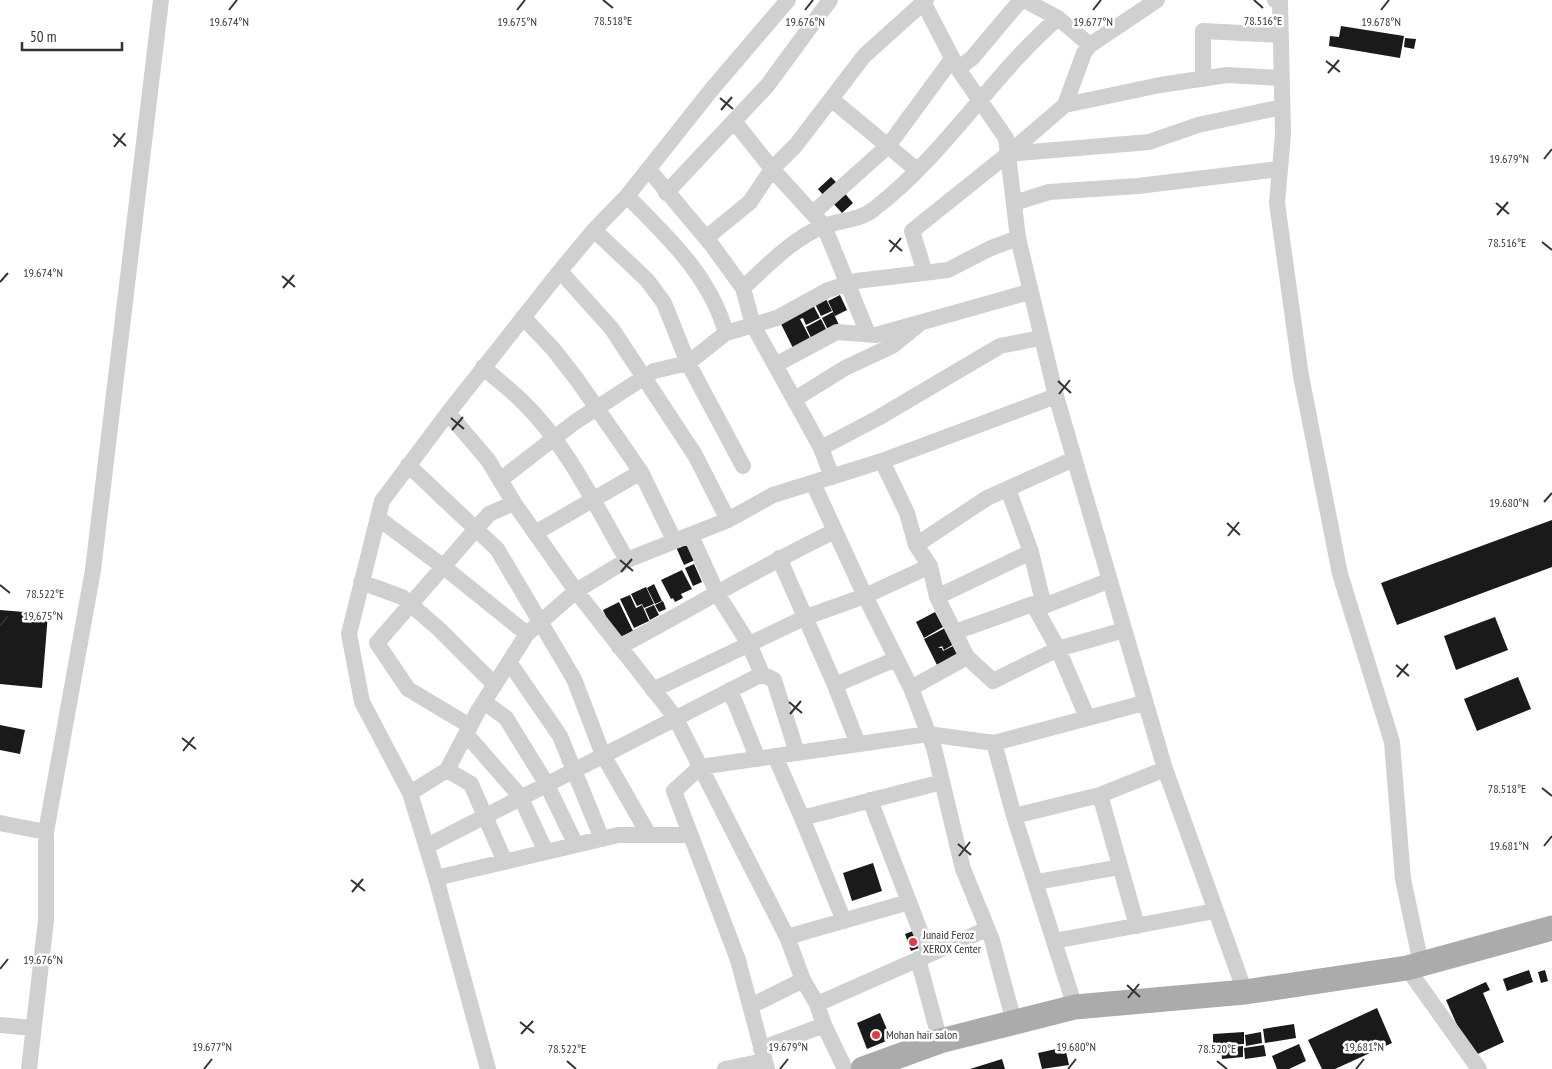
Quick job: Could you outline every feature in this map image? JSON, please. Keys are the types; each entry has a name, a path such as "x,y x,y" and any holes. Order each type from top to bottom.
{"main road":[{"path":"863,1069 940,1041 1075,1007 1245,992 1414,966 1552,928"}],"street":[{"path":"28,1069 46,920 46,832 93,570 161,0"},
{"path":"488,1069 436,878 410,793 362,702 349,634 382,501 483,367 560,271 594,230 649,170 712,89 788,0"},
{"path":"666,192 767,86 830,0"},
{"path":"813,213 888,146 955,64 972,58 1023,0 1058,18 1090,45"},
{"path":"925,273 912,231 1008,154 1064,105 1084,53 1090,45 1157,0"},
{"path":"1275,0 1280,2 1283,134 1277,203 1301,376 1340,574 1392,742 1403,879 1414,966 1479,1069"},
{"path":"706,238 750,202 772,169 796,146 864,56 924,1 955,64 1006,138 1018,238 1040,338 1056,396 1144,703 1165,768 1245,992"},
{"path":"743,288 782,251 824,226 846,222 873,210 917,170 1028,44 1058,18"},
{"path":"1203,79 1203,31 1280,35"},
{"path":"1064,105 1227,75 1281,78"},
{"path":"831,99 917,170"},
{"path":"1008,154 1111,147 1149,142 1198,125 1282,107"},
{"path":"734,121 772,169 824,226 849,283 868,334"},
{"path":"1014,203 1049,192 1138,186 1279,169"},
{"path":"649,170 706,238 743,288 753,325 822,448 832,477"},
{"path":"627,196 675,244 700,275 722,318 726,333"},
{"path":"594,230 647,280 664,303 688,363 742,466"},
{"path":"500,480 553,438 643,378 654,372 688,363 726,333 777,318 828,290 849,283 948,270 991,248 1018,238"},
{"path":"560,271 612,328 695,455 728,520"},
{"path":"776,364 837,332 876,335 1029,292"},
{"path":"523,317 554,350 578,381 595,410 641,472 674,540"},
{"path":"795,399 845,368 892,346 923,321"},
{"path":"822,448 878,418 1000,346 1040,338"},
{"path":"483,367 524,403 553,438 592,499 627,560"},
{"path":"410,793 447,770 484,702 509,662 533,629 576,591 627,560 728,520 773,495 882,461 1056,396"},
{"path":"448,413 488,460 514,503 576,591 675,717 787,937 803,980 817,1004 824,1025 845,1069"},
{"path":"916,544 987,498 1074,458"},
{"path":"882,461 907,513 916,544 930,566 937,597 967,657 993,681 1058,649 1124,630"},
{"path":"408,465 497,549 533,629 574,679 603,755 649,835"},
{"path":"535,533 641,472"},
{"path":"813,483 865,596 911,688 928,734 942,782 963,869 987,929 1014,1022"},
{"path":"1008,489 1031,552 1039,605 1087,717"},
{"path":"514,503 490,514 445,568 377,643 408,689 468,730 520,796 546,852"},
{"path":"378,518 445,568 533,629"},
{"path":"619,647 718,595 779,558 835,532"},
{"path":"691,536 718,595 749,644 762,674 774,680 797,753"},
{"path":"937,597 1031,552"},
{"path":"779,558 835,685 858,744"},
{"path":"653,690 806,617 865,596 930,566"},
{"path":"955,632 1108,581"},
{"path":"361,582 402,597 440,630 495,684"},
{"path":"911,688 967,657"},
{"path":"835,685 896,659"},
{"path":"509,662 560,736 602,839"},
{"path":"426,846 520,796 762,674"},
{"path":"730,690 758,759"},
{"path":"484,702 506,718 546,783 576,845"},
{"path":"764,1060 738,960 689,835 674,791 700,767 928,734 994,743 1144,703"},
{"path":"994,743 1014,816 1037,882 1075,1007"},
{"path":"775,756 844,921"},
{"path":"1014,816 1100,795 1165,768"},
{"path":"447,770 470,784 505,862"},
{"path":"802,818 942,782"},
{"path":"1100,795 1137,926"},
{"path":"870,800 909,902 924,957 940,1041"},
{"path":"0,823 46,832"},
{"path":"436,878 618,835 689,835"},
{"path":"1037,882 1120,867"},
{"path":"787,937 909,902"},
{"path":"1054,941 1215,911"},
{"path":"817,1004 987,929"},
{"path":"751,1006 803,980"},
{"path":"0,1025 33,1028"},
{"path":"725,1069 764,1060 824,1025"}],"building":[{"path":"1341,26 1404,36 1400,58 1329,46 1330,36 1339,37"},
{"path":"1405,38 1416,39 1414,49 1404,47"},
{"path":"831,177 838,184 825,197 818,189"},
{"path":"842,190 853,203 842,213 830,200"},
{"path":"840,295 847,310 835,316 828,301"},
{"path":"825,297 832,311 821,316 814,302"},
{"path":"813,305 820,318 806,325 803,318 800,319 811,340 793,348 781,324"},
{"path":"833,312 839,325 828,330 822,318"},
{"path":"821,319 828,333 812,340 806,327"},
{"path":"1552,520 1552,567 1397,625 1381,583"},
{"path":"688,541 697,559 684,565 676,547"},
{"path":"694,564 702,582 693,586 685,568"},
{"path":"682,570 692,589 681,594 683,598 675,602 673,598 671,599 661,580"},
{"path":"654,584 662,601 655,604 647,588"},
{"path":"646,587 654,604 644,608 642,604 637,606 631,594"},
{"path":"630,595 636,608 642,605 649,621 634,628 620,599"},
{"path":"663,601 666,609 659,612 655,605"},
{"path":"619,602 633,631 616,639 603,610"},
{"path":"654,605 659,615 650,620 645,609"},
{"path":"0,610 48,614 42,688 0,684"},
{"path":"935,612 943,627 924,638 916,622"},
{"path":"1495,617 1508,650 1456,670 1444,636"},
{"path":"945,628 954,644 944,650 942,646 938,648 942,648 943,651 953,646 960,658 939,669 924,639"},
{"path":"1518,677 1531,709 1477,731 1464,699"},
{"path":"0,725 25,730 20,754 0,750"},
{"path":"873,863 882,891 852,901 843,873"},
{"path":"913,931 919,948 911,951 905,934"},
{"path":"1529,970 1533,982 1507,991 1503,979"},
{"path":"1545,970 1548,981 1541,983 1538,972"},
{"path":"1486,982 1490,990 1483,993 1504,1042 1471,1057 1446,1000"},
{"path":"1377,1008 1392,1043 1335,1069 1322,1069 1308,1040"},
{"path":"880,1013 891,1039 867,1049 857,1023"},
{"path":"1294,1024 1296,1038 1265,1043 1263,1029"},
{"path":"1244,1032 1244,1044 1213,1046 1213,1034"},
{"path":"1261,1032 1262,1043 1246,1046 1245,1035"},
{"path":"1299,1044 1306,1061 1289,1069 1277,1069 1272,1056"},
{"path":"1264,1045 1266,1056 1245,1059 1244,1048"},
{"path":"1243,1046 1243,1057 1222,1059 1221,1048"},
{"path":"1065,1047 1069,1065 1042,1069 1038,1053"},
{"path":"1002,1059 1005,1069 970,1069"}],"place":[{"name":"Junaid Feroz XEROX Center","path":"913,942"},
{"name":"Mohan hair salon","path":"876,1035"}]}
